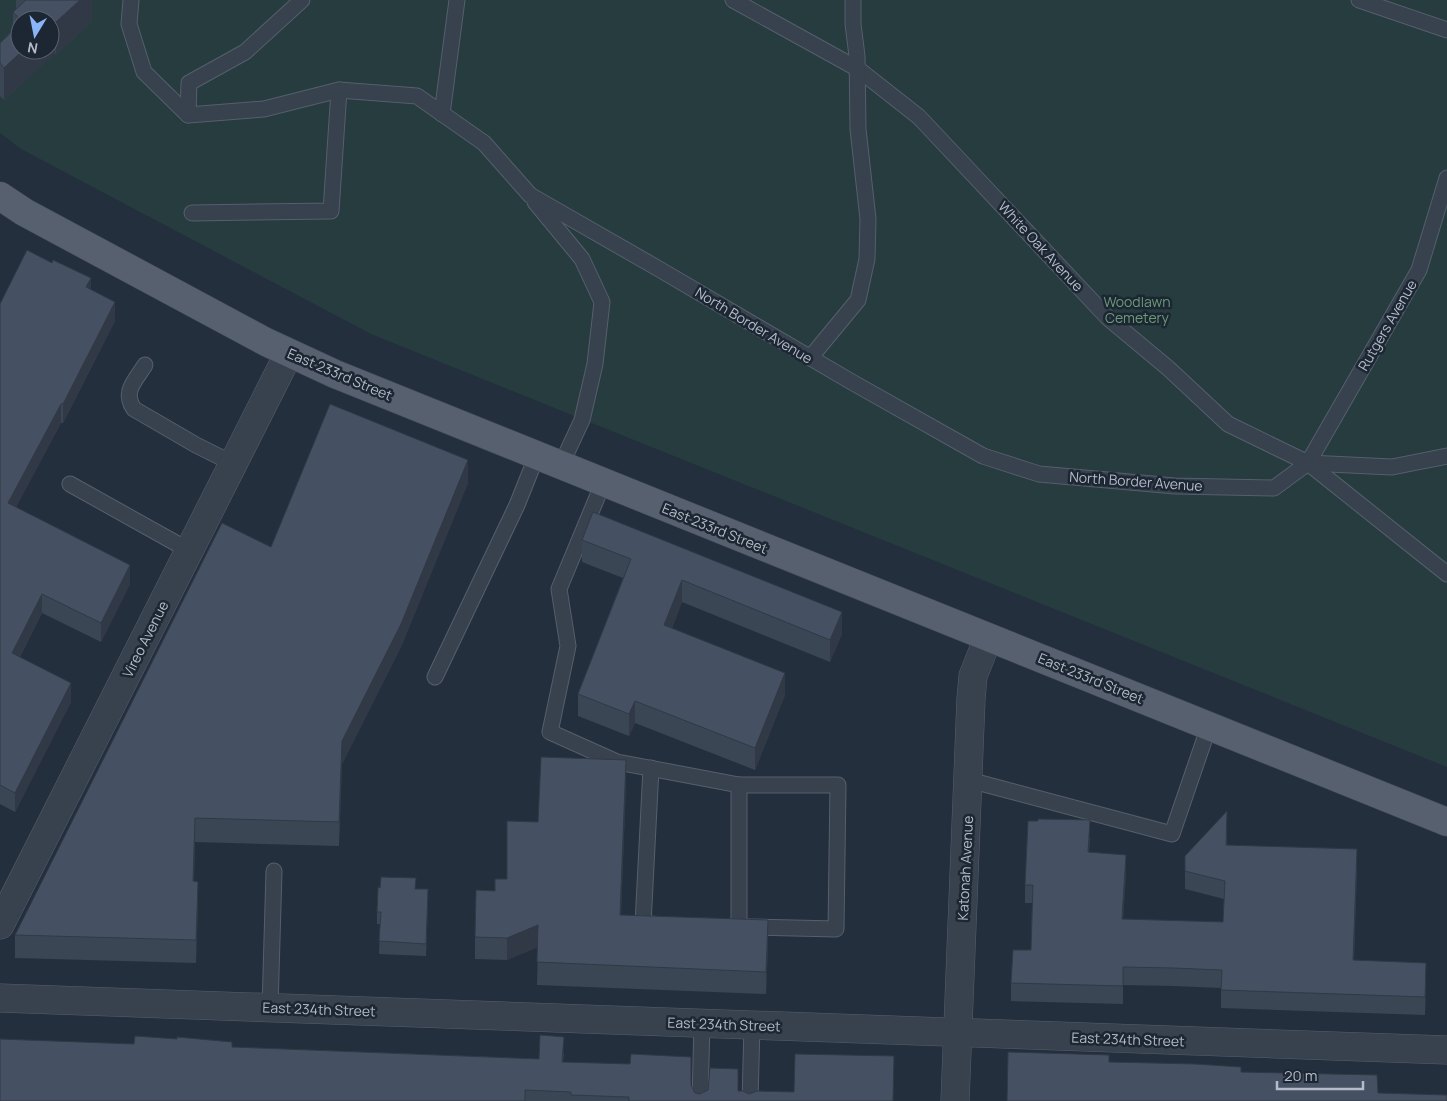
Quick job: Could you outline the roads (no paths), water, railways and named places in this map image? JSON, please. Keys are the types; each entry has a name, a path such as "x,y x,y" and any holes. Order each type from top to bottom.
{"main road":[{"name":"East 233rd Street","path":"0,196 24,212 289,353 335,374 1447,822"}],"street":[{"name":"Vireo Avenue","path":"0,925 289,353"},
{"name":"Katonah Avenue","path":"955,1101 972,687 973,676 988,638"},
{"name":"East 234th Street","path":"0,998 1447,1050"}],"lane":[{"path":"131,0 129,24 144,72 188,115"},
{"path":"188,115 189,83 245,52 302,0"},
{"path":"442,114 457,0"},
{"name":"White Oak Avenue","path":"733,0 858,69 919,117 1108,318 1168,368 1228,424 1308,463 1392,467 1447,456"},
{"path":"810,358 858,300 867,259 868,219 858,129 858,69 853,24 853,0"},
{"path":"1359,0 1447,30"},
{"path":"192,213 331,211 339,90"},
{"name":"North Border Avenue","path":"188,115 264,109 339,90 417,96 484,144 530,195 983,456 1039,474 1175,486 1274,488 1308,463"},
{"name":"Rutgers Avenue","path":"1308,463 1419,270 1447,178"},
{"path":"435,677 517,506 549,460 582,420 595,364 602,302 582,259 530,195"},
{"path":"145,365 130,388 128,395 134,409 196,445 234,464"},
{"path":"1308,463 1447,574"},
{"path":"603,483 559,589 568,646 550,732 617,762 739,785 838,785 836,929 734,926 739,785"},
{"path":"70,484 190,551"},
{"path":"969,780 1172,834 1209,726"},
{"path":"651,768 643,924 672,925"},
{"path":"270,1008 274,871"},
{"path":"700,1101 702,1023"},
{"path":"750,1101 752,1025"}],"park label":[{"name":"Woodlawn Cemetery","path":"1137,310"}]}
